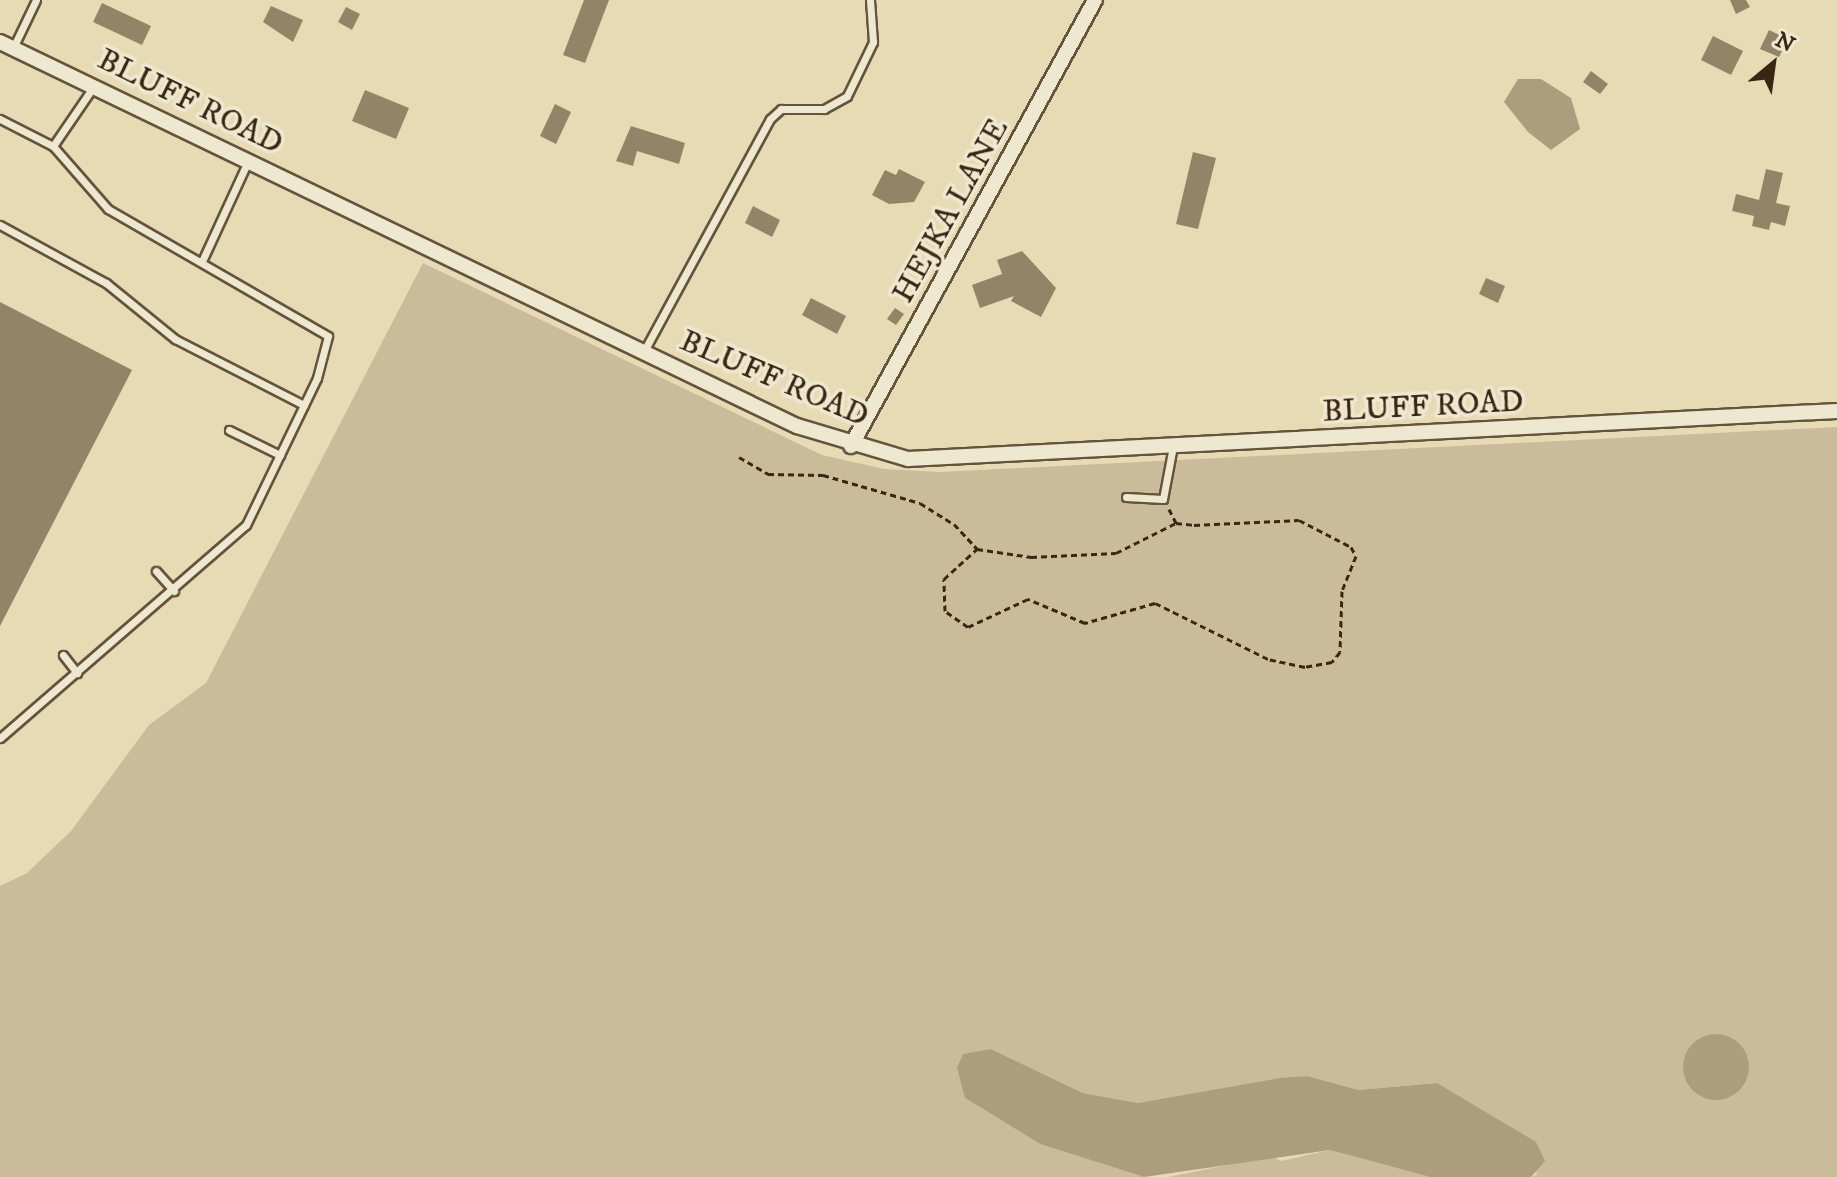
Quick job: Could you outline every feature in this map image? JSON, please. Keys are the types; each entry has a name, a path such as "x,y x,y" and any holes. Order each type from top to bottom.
{"street":[{"name":"HEJKA LANE","path":"851,446 1095,0"},
{"name":"BLUFF ROAD","path":"7,45 643,353 851,446 908,459 1837,411"}],"lane":[{"path":"7,45 36,0"},
{"path":"643,353 770,119 781,109 824,109 847,96 873,42 870,0"},
{"path":"53,146 94,86"},
{"path":"0,119 53,146 108,209 203,259 328,336 304,405 246,525 174,591 0,738"},
{"path":"203,259 248,161"},
{"path":"0,225 106,283 175,339 304,405"},
{"path":"229,430 280,455"},
{"path":"1126,497 1163,499 1173,446"},
{"path":"156,571 174,591"},
{"path":"63,655 77,673"}],"path":[{"path":"739,457 768,474 823,475 920,503 954,524 977,549 1031,557 1116,553 1176,523 1299,520 1351,547 1356,556 1342,591 1340,652 1332,662 1305,667 1268,659 1155,603 1085,623 1028,599 976,626 960,625 945,611 941,591 951,569 977,549"},
{"path":"1163,499 1176,523"}],"shaded area":[{"path":"1518,79 1541,79 1571,98 1580,129 1551,150 1528,132 1504,102"},
{"path":"423,263 822,455 884,469 940,472 1837,427 1837,1177 1531,1177 1538,1174 1437,1083 1358,1090 1308,1076 1138,1103 1083,1093 991,1049 965,1098 1040,1144 1144,1177 0,1177 0,886 27,873 71,831 149,725 206,683"},
{"path":"1716,1034 1739,1044 1749,1067 1739,1090 1716,1100 1693,1090 1683,1067 1693,1044"},
{"path":"991,1049 1083,1093 1138,1103 1280,1078 1308,1076 1358,1090 1437,1083 1536,1142 1545,1161 1531,1177 1430,1177 1330,1150 1144,1177 1040,1144 965,1098 957,1068 963,1054"},
{"path":"1330,1150 1430,1177 1168,1177 1272,1156 1281,1161"}],"building":[{"path":"584,0 609,0 585,63 563,55"},
{"path":"1730,0 1746,0 1750,7 1736,14"},
{"path":"102,3 151,26 142,45 93,22"},
{"path":"271,6 303,20 293,42 263,22"},
{"path":"346,7 360,14 352,30 338,22"},
{"path":"1769,30 1788,39 1779,57 1760,49"},
{"path":"1713,36 1743,51 1731,75 1701,60"},
{"path":"1591,71 1608,84 1600,94 1583,82"},
{"path":"365,90 409,108 396,139 352,121"},
{"path":"555,104 571,112 556,144 540,136"},
{"path":"631,126 685,143 679,164 637,151 633,166 616,161"},
{"path":"1193,152 1216,158 1198,229 1176,224"},
{"path":"899,169 925,182 914,202 889,204 872,195 885,170 896,175"},
{"path":"1766,169 1783,173 1776,203 1790,206 1785,226 1771,222 1769,230 1752,226 1754,216 1732,211 1736,194 1759,200"},
{"path":"753,206 780,220 772,237 745,223"},
{"path":"1022,251 1056,288 1041,317 1011,301 1014,296 980,308 972,285 1002,274 997,260"},
{"path":"1486,278 1505,286 1498,303 1479,294"},
{"path":"811,298 846,316 837,334 802,315"},
{"path":"0,302 132,370 0,626"},
{"path":"895,308 904,314 896,325 887,319"}]}
